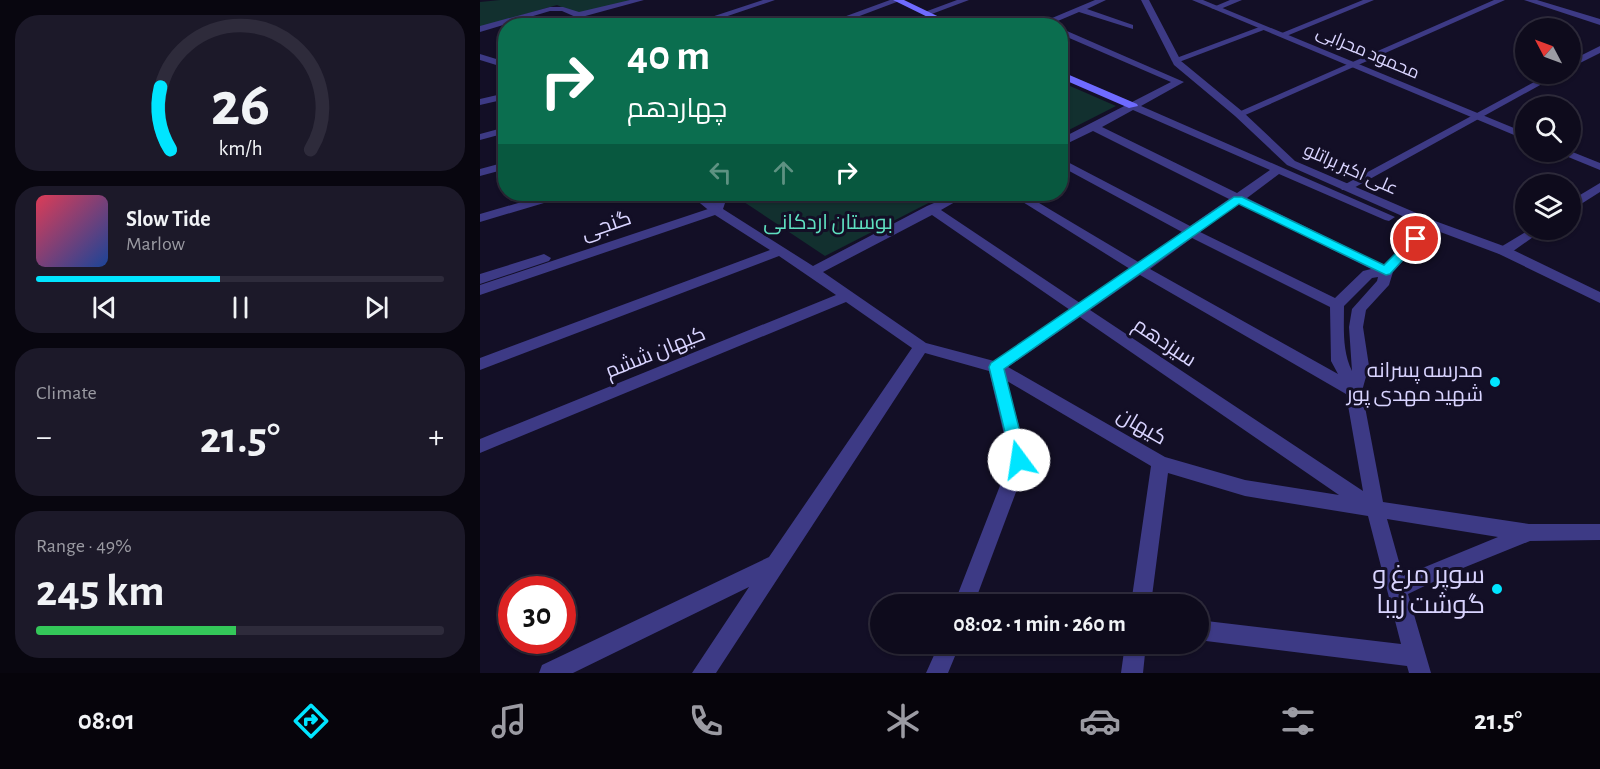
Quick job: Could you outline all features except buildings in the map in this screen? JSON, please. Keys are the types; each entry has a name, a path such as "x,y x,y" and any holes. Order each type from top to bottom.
{"main road":[{"path":"898,0 937,18"},
{"path":"1068,78 1133,106"}],"street":[{"path":"517,18 550,9 562,9 578,15 640,0"},
{"path":"714,18 771,0"},
{"path":"846,18 898,0"},
{"path":"926,13 965,0"},
{"path":"1058,18 1102,0"},
{"name":"علی اکبر براتلو","path":"1145,0 1176,60 1239,114 1291,163 1566,279 1600,298"},
{"name":"محمود محرابی","path":"1196,0 1515,132"},
{"path":"1215,8 1238,0"},
{"path":"1281,35 1370,0"},
{"path":"1239,114 1501,0"},
{"path":"1528,0 1600,22"},
{"path":"1079,9 1131,27"},
{"path":"480,28 498,23"},
{"path":"1176,60 1265,28"},
{"path":"1068,34 1179,82 1068,140"},
{"path":"1581,59 1600,49"},
{"path":"480,57 498,63"},
{"path":"1346,187 1536,84"},
{"path":"480,102 498,98"},
{"path":"1133,106 1389,217"},
{"path":"1094,127 1386,271"},
{"path":"480,137 498,132"},
{"path":"1581,160 1600,167"},
{"path":"1068,165 1191,232 1338,305"},
{"path":"480,172 498,167"},
{"path":"968,594 1019,460 996,367 1140,270 1277,170"},
{"path":"1581,200 1600,187"},
{"path":"480,218 537,201"},
{"name":"کیهان","path":"704,201 813,272 921,347 996,367 1160,463 1245,488 1375,509 1529,533 1600,532"},
{"path":"716,210 719,201"},
{"path":"813,272 949,201"},
{"path":"1027,201 1140,270 1354,391"},
{"name":"سیزدهم","path":"932,209 1375,509"},
{"name":"گنجی","path":"480,279 680,212 716,210"},
{"name":"گنجی","path":"480,290 716,210"},
{"path":"1354,391 1361,366 1356,327 1359,309 1384,282 1386,271 1431,224"},
{"path":"1504,252 1522,240"},
{"path":"480,364 781,251"},
{"path":"1209,632 1418,664 1375,509 1354,391 1339,361 1336,332 1338,305 1368,274 1386,271"},
{"name":"کیهان ششم","path":"480,446 847,296"},
{"path":"703,673 921,347"},
{"path":"1142,594 1160,463"},
{"path":"1398,589 1451,564 1529,533"},
{"path":"550,673 780,561"},
{"path":"938,673 945,654"},
{"path":"1132,673 1135,654"}],"green space":[{"path":"632,0 577,14 557,5 512,18 498,18 498,22 480,27 480,2"},
{"path":"1068,85 1116,106 1068,130"},
{"name":"بوستان اردکانی","path":"742,201 932,201 825,256"}],"place":[{"name":"مدرسه پسرانه شهید مهدی پور","path":"1495,382"},
{"name":"سوپر مرغ و گوشت زیبا","path":"1497,589"}],"route":[{"path":"1019,460 996,367 1140,270 1238,199 1386,271 1416,239"}]}
